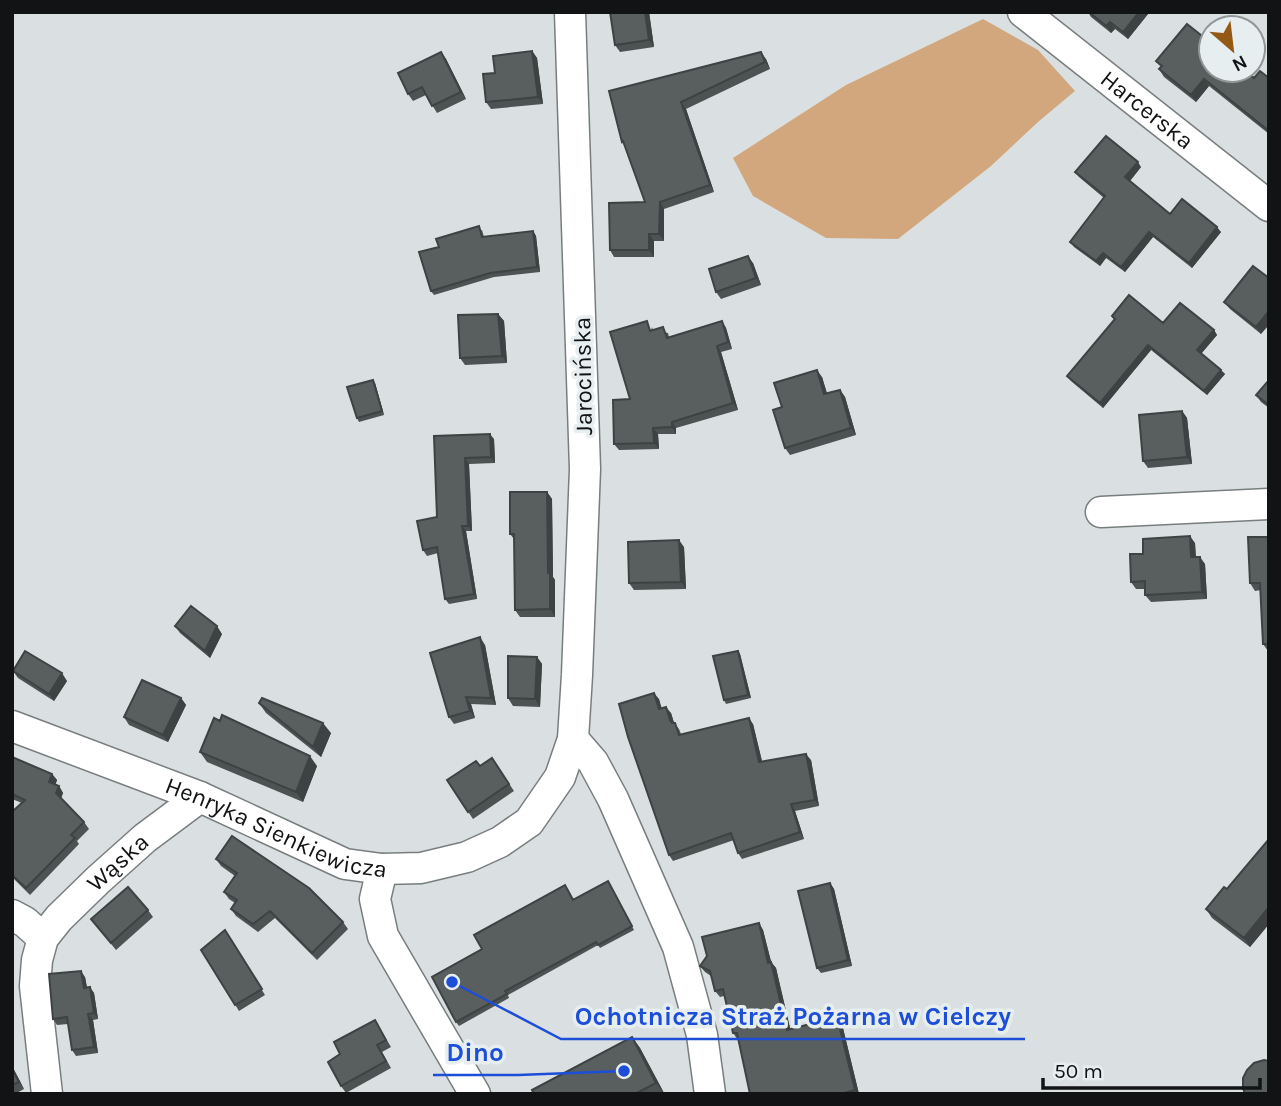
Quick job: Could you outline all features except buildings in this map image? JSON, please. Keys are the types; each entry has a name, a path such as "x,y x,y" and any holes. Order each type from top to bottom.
{"street":[{"name":"Jarocińska","path":"382,869 421,869 467,857 500,842 529,822 560,777 573,739 585,469 570,12"},
{"name":"Harcerska","path":"1023,12 1269,206"},
{"path":"1101,512 1269,504"},
{"name":"Henryka Sienkiewicza","path":"12,726 200,797 345,864 382,869 375,899 383,936 475,1094"},
{"path":"573,739 593,762 613,799 678,947 702,1035 710,1094"},
{"name":"Wąska","path":"47,1094 35,986 37,960 43,938 59,918 98,880 145,838 200,797"},
{"path":"12,915 25,922 43,938"}],"shaded area":[{"path":"983,19 1038,50 1075,91 991,166 898,239 826,238 753,196 733,158 846,85"}],"place":[{"name":"Ochotnicza Straż Pożarna w Cielczy","path":"452,982"},
{"name":"Dino","path":"624,1071"}]}
